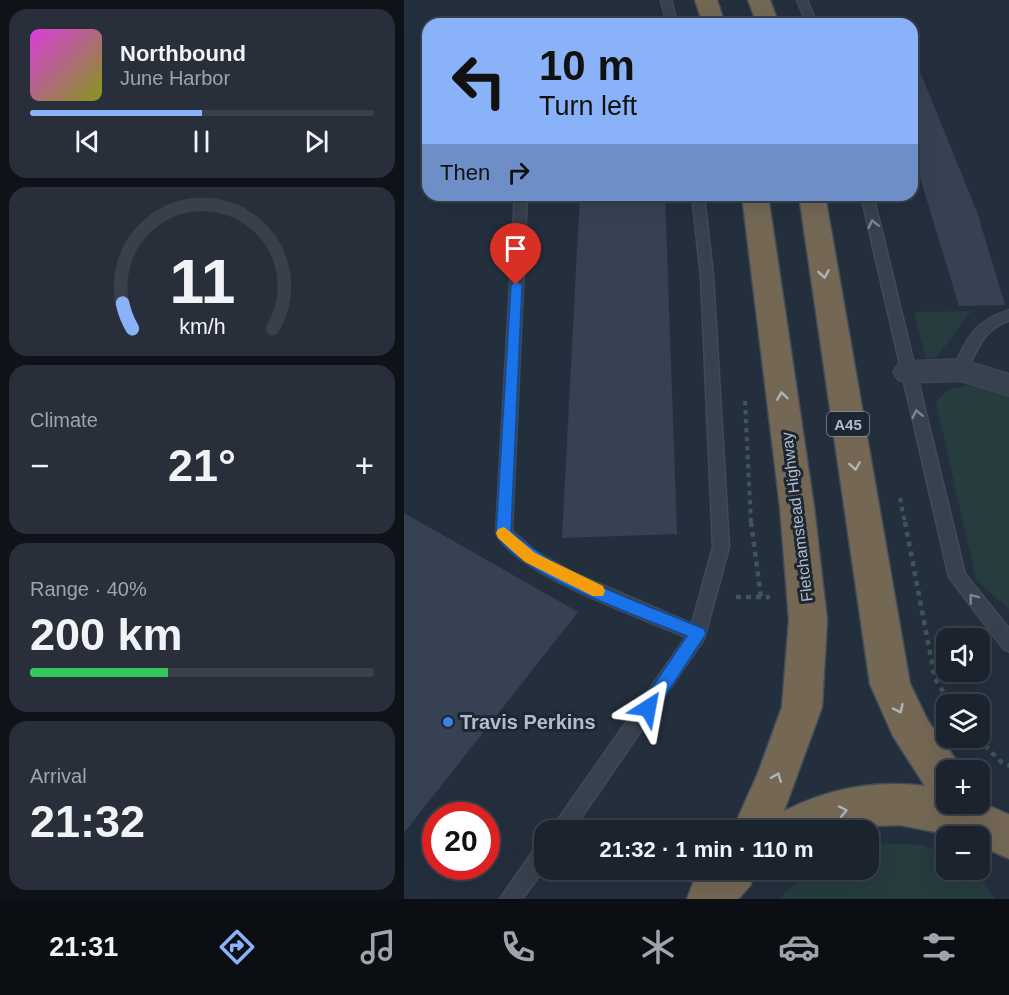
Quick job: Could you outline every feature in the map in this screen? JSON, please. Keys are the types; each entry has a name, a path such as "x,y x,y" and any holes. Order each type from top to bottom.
{"highway":[{"path":"706,0 712,18"},
{"path":"760,0 766,18"},
{"name":"Fletchamstead Highway","path":"756,201 797,507 808,620 802,707 776,780 758,820"},
{"name":"A45","path":"813,201 890,684 898,710 936,768"},
{"path":"813,820 826,814 894,802 940,808 989,823"},
{"path":"709,899 725,880"}],"street":[{"path":"908,372 960,370 1010,385"}],"lane":[{"path":"665,0 670,18"},
{"path":"802,0 810,18"},
{"path":"521,201 504,534 530,557 568,578 698,634"},
{"path":"568,820 698,634 721,547 707,276 699,201"},
{"path":"868,201 957,577 1010,644"},
{"path":"960,370 975,337 984,326 994,319 1010,315"},
{"path":"510,899 534,866"}],"path":[{"path":"914,568 935,679 945,694"},
{"path":"987,748 1000,762 1010,765"}],"green space":[{"path":"971,311 937,357 926,359 914,312"},
{"path":"969,385 1009,393 1009,609 976,580 936,401 950,389"},
{"path":"879,843 920,845 936,850 936,880 981,880 995,899 779,899 797,880 879,880"}],"building":[{"path":"918,67 977,212 1005,305 959,306 918,171"},
{"path":"580,201 665,201 677,534 562,538"},
{"name":"Travis Perkins","path":"404,513 578,612 428,802 422,802 422,810 404,833"}],"slow traffic":[{"path":"504,533 530,557 598,591"}],"place":[{"name":"Travis Perkins","path":"448,722"}],"route":[{"path":"516,285 504,534 530,557 568,578 698,634 648,708"}]}
